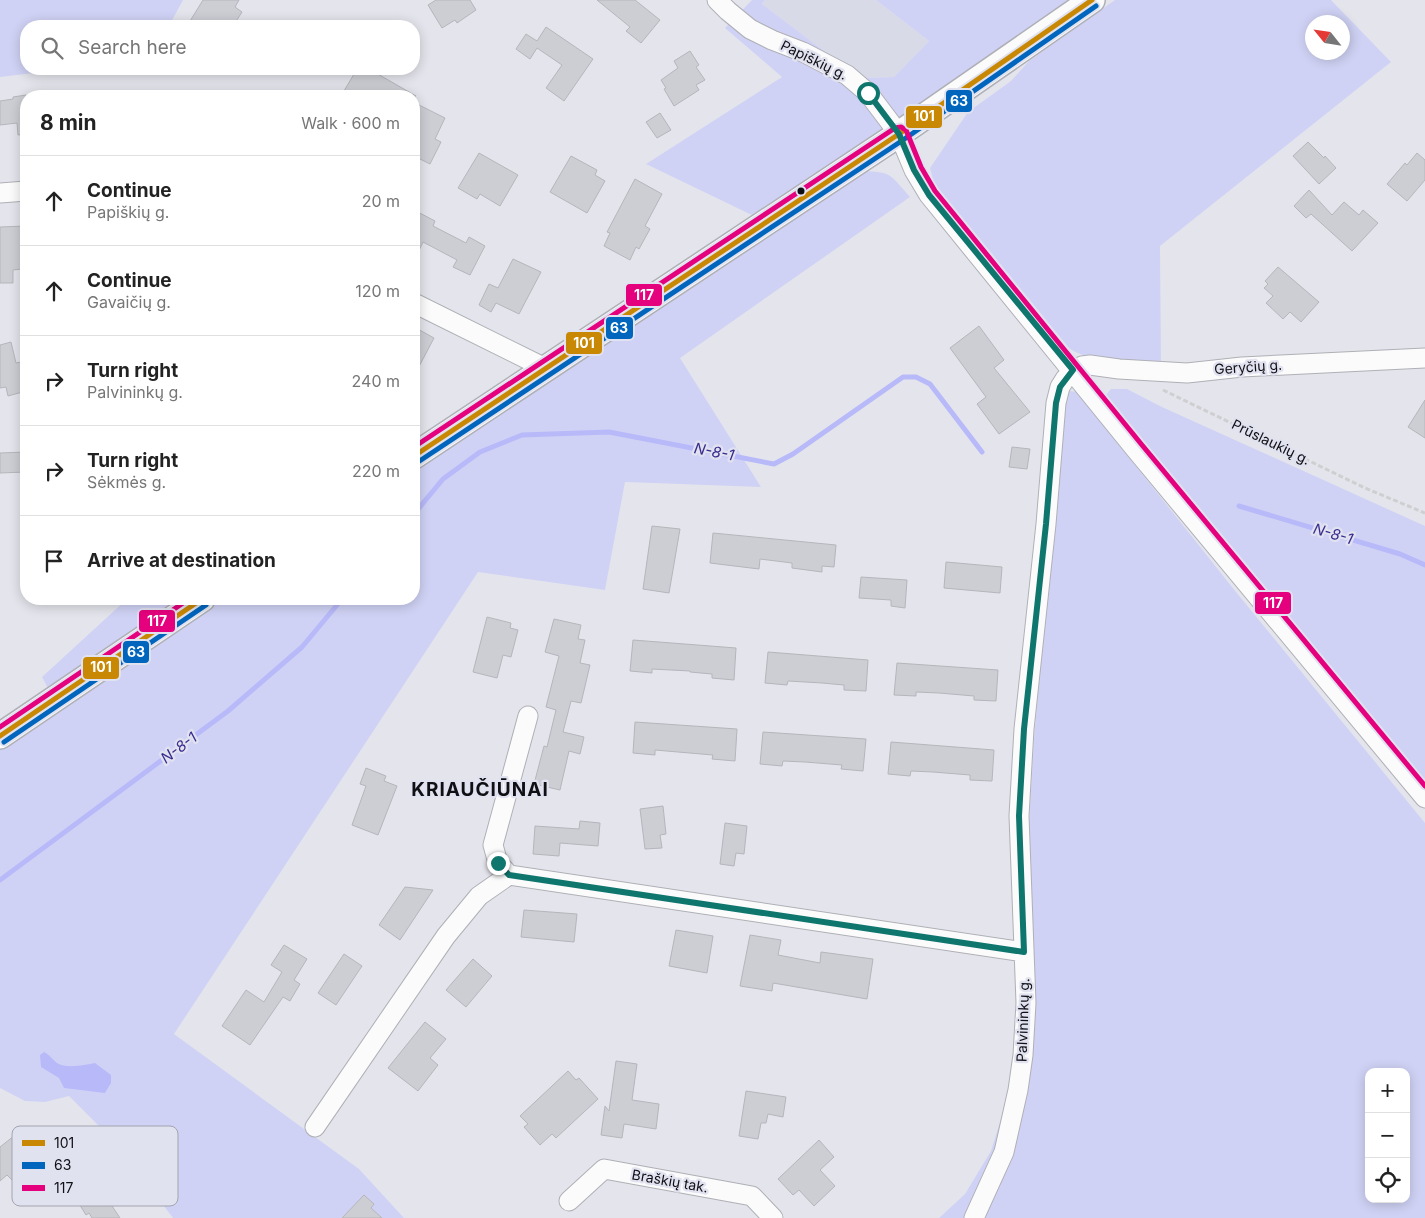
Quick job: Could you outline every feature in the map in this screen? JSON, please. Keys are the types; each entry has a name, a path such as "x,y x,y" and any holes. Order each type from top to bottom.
{"main road":[{"path":"420,452 899,134 1092,0"},
{"path":"0,736 193,605"}],"street":[{"name":"Papiškių g.","path":"717,0 750,29 803,52 847,75 868,93 899,134 914,170 929,195 1142,457 1425,798"},
{"path":"0,193 20,191"},
{"path":"420,306 545,368"},
{"name":"Geryčių g.","path":"1073,370 1090,365 1119,369 1187,373 1242,367 1425,358"},
{"name":"Palvininkų g.","path":"973,1218 1004,1152 1018,1090 1023,1055 1026,1004 1019,816 1024,729 1046,524 1056,403 1060,387 1073,370"},
{"path":"528,716 493,845 498,863 509,875 1024,952"},
{"path":"315,1127 446,936 478,896 509,875"},
{"name":"Braškių tak.","path":"569,1201 604,1169 752,1196 773,1218"},
{"path":"959,1218 973,1218"}],"path":[{"name":"Prūslaukių g.","path":"1154,386 1365,488 1425,513"}],"shaded area":[{"path":"0,0 183,0 172,20 20,20 20,75 0,77"},
{"path":"752,0 765,0 762,4 860,78 894,77 929,41 876,0 1069,0 756,217 646,164 782,77 725,28"},
{"path":"765,0 876,0 929,41 894,77 860,78 762,4"},
{"path":"1115,0 1331,0 1346,15 1305,15 1305,60 1350,60 1350,20 1391,62 1160,246 1161,364 1088,357 1069,348 934,183 930,168 968,112 1011,81 1029,61"},
{"path":"862,171 879,172 890,176 910,197 680,358 761,487 625,482 605,590 478,572 174,1034 359,1169 404,1218 173,1218 164,1206 178,1206 178,1126 99,1126 69,1096 45,1102 25,1101 0,1088 0,748 207,605 420,605 420,461"},
{"path":"1111,389 1127,389 1162,407 1425,526 1425,781 1104,397"},
{"path":"1070,391 1077,392 1232,587 1425,823 1425,1218 939,1218 965,1194 991,1151 1014,1077 1034,739 1064,399"},
{"path":"120,605 173,605 49,690 42,677"}],"water":[{"path":"44,1052 57,1063 65,1066 95,1063 111,1075 111,1083 105,1093 64,1088 59,1078 41,1067 40,1055"}],"building":[{"path":"203,0 239,0 235,7 242,12 237,20 191,20"},
{"path":"436,0 470,0 476,10 457,23 455,20 442,28 428,5"},
{"path":"597,0 635,0 660,20 641,43 626,31 630,27"},
{"path":"546,27 593,59 564,101 546,88 562,65 537,48 530,59 516,49 526,34 537,41"},
{"path":"690,51 699,65 696,67 705,80 696,85 699,90 674,106 661,80 678,68 674,61"},
{"path":"353,75 379,75 406,90 345,90"},
{"path":"20,96 20,135 18,135 17,123 0,125 0,101 13,99 13,97"},
{"path":"420,106 445,118 435,139 441,142 430,164 420,159"},
{"path":"660,113 671,130 657,138 646,122"},
{"path":"1308,142 1336,168 1319,184 1293,156"},
{"path":"479,153 518,175 500,206 480,194 477,199 458,188"},
{"path":"1417,153 1425,160 1425,180 1407,201 1387,184 1405,163 1407,165"},
{"path":"571,156 597,170 595,175 605,181 587,213 550,192"},
{"path":"635,179 662,194 645,226 650,229 639,249 636,247 630,260 604,246 610,233 607,232"},
{"path":"1309,190 1332,215 1344,202 1359,215 1363,210 1378,223 1352,251 1311,214 1306,218 1294,206"},
{"path":"420,213 435,221 433,226 466,243 469,237 485,246 470,275 453,267 457,260 423,242 420,248"},
{"path":"20,226 20,269 13,270 13,283 0,283 0,227"},
{"path":"513,259 541,272 519,314 496,303 491,312 479,305 489,284 498,288"},
{"path":"1278,267 1319,302 1301,322 1290,312 1283,319 1266,303 1273,296 1264,288 1268,284 1265,281"},
{"path":"979,326 1004,360 994,368 1030,412 999,434 977,404 986,397 950,348"},
{"path":"420,330 434,338 420,365"},
{"path":"11,342 16,363 20,362 20,393 8,396 6,387 0,388 0,345"},
{"path":"1425,400 1425,438 1408,427"},
{"path":"1012,447 1030,449 1027,469 1009,467"},
{"path":"20,452 20,472 0,473 0,453"},
{"path":"652,526 680,529 669,593 643,589"},
{"path":"713,533 836,545 834,567 822,566 822,572 792,568 792,563 760,559 759,569 710,563"},
{"path":"946,562 1002,567 1000,593 944,588"},
{"path":"861,577 907,580 905,608 891,606 891,600 859,598"},
{"path":"487,617 511,623 510,628 518,630 511,657 503,655 497,678 473,672"},
{"path":"554,619 581,625 578,639 585,640 580,663 590,665 581,703 571,701 563,732 584,737 580,754 569,751 560,790 534,784 544,746 547,747 556,710 546,707 559,656 545,652"},
{"path":"633,640 736,648 734,680 712,678 712,674 690,671 652,669 652,673 630,671"},
{"path":"768,652 868,660 866,691 844,690 844,685 822,683 788,681 787,685 765,683"},
{"path":"897,663 998,670 996,701 974,700 974,696 939,693 916,692 916,696 894,695"},
{"path":"635,722 737,729 735,761 712,759 713,755 655,750 655,755 633,753"},
{"path":"763,732 866,739 863,771 841,769 842,765 805,762 783,761 782,766 760,764"},
{"path":"891,742 994,750 992,781 970,780 970,775 933,772 911,771 910,776 888,774"},
{"path":"366,768 386,776 384,781 397,786 378,835 352,825 366,786 360,784"},
{"path":"663,806 666,834 660,835 662,848 645,849 640,809"},
{"path":"580,821 600,823 598,846 560,843 559,856 533,854 535,826 579,829"},
{"path":"725,823 747,826 744,854 736,853 734,866 720,864"},
{"path":"405,887 433,890 400,940 379,925"},
{"path":"524,910 577,914 574,942 521,937"},
{"path":"676,930 713,936 707,973 669,966"},
{"path":"750,935 781,940 778,955 820,963 821,952 873,959 867,999 773,983 772,991 740,986"},
{"path":"284,945 307,959 294,980 300,984 290,1001 283,997 250,1045 222,1026 246,990 264,1002 282,972 271,965"},
{"path":"344,954 362,966 336,1005 318,993"},
{"path":"473,959 492,976 466,1007 446,990"},
{"path":"425,1022 446,1039 430,1058 438,1065 418,1091 388,1068"},
{"path":"616,1061 637,1064 632,1100 659,1104 656,1129 624,1124 622,1138 601,1135 605,1106 609,1111"},
{"path":"568,1071 576,1080 579,1078 598,1099 556,1138 552,1134 540,1145 524,1127 528,1124 520,1116"},
{"path":"746,1091 786,1097 783,1117 768,1114 766,1123 761,1123 758,1139 739,1136"},
{"path":"12,1138 12,1180 7,1175 0,1181 0,1147"},
{"path":"819,1140 834,1157 820,1170 835,1186 814,1206 799,1190 793,1195 778,1179"},
{"path":"364,1195 374,1204 371,1208 382,1218 342,1218"},
{"path":"80,1206 112,1206 120,1218 92,1218 89,1213 86,1215"}],"waterway":[{"name":"N-8-1","path":"420,507 443,479 480,452 522,435 609,432 774,464 793,454 903,377 916,377 930,384 982,452"},
{"name":"N-8-1","path":"1239,506 1400,554 1425,565"},
{"name":"N-8-1","path":"0,880 228,711 302,647 337,605"}],"transit line":[{"name":"101","path":"420,452 899,134 1092,0"},
{"name":"63","path":"420,461 903,140 1096,6"},
{"name":"117","path":"420,443 895,128 901,127 906,130 921,167 935,191 1142,445 1425,786"},
{"name":"117","path":"0,727 180,605"},
{"name":"101","path":"0,736 193,605"},
{"name":"63","path":"4,742 206,605"}],"district":[{"name":"KRIAUČIŪNAI","path":"480,789"}],"route":[{"path":"498,863 509,875 1024,952 1019,816 1024,729 1046,524 1056,403 1060,387 1073,370 929,195 914,170 899,134 868,93"}]}
